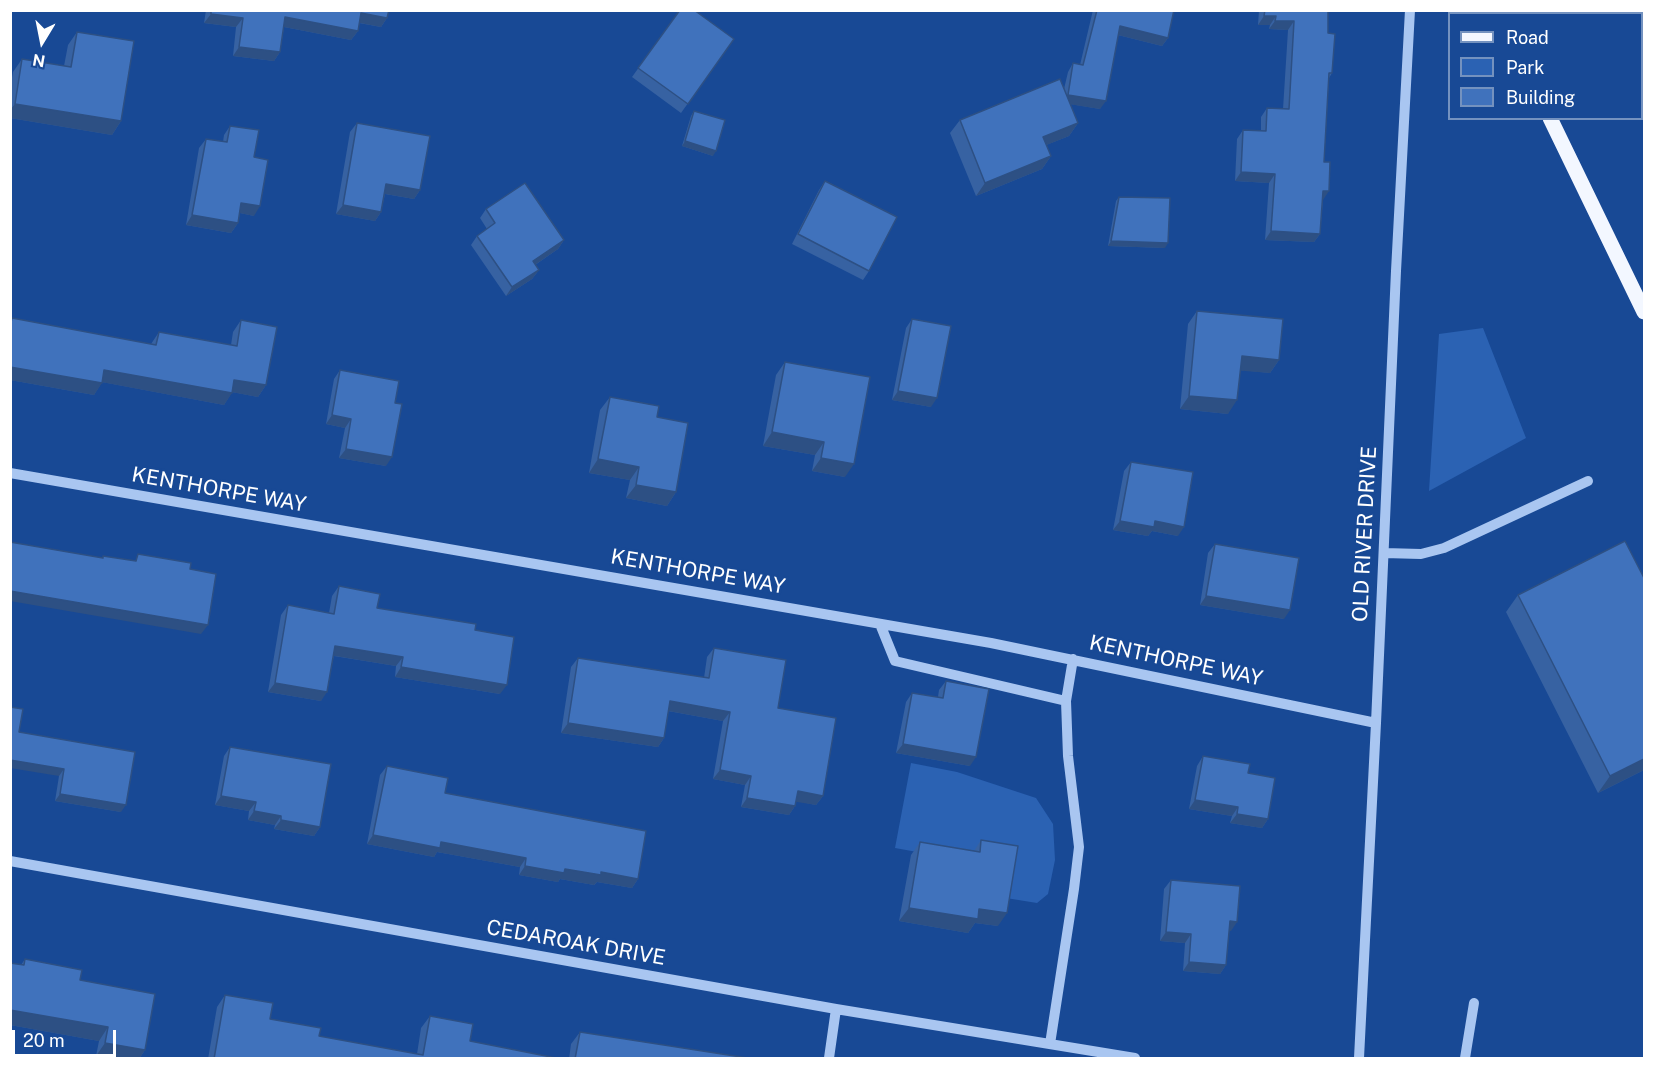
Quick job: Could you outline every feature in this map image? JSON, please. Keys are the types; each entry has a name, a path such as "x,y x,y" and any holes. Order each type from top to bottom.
{"main road":[{"path":"1551,120 1644,312"}],"street":[{"name":"OLD RIVER DRIVE","path":"1359,1059 1410,10"},
{"name":"KENTHORPE WAY","path":"10,473 991,643 1376,723"},
{"path":"1384,553 1421,554 1444,548 1588,481"},
{"path":"880,624 895,661 1066,701"},
{"path":"1050,1044 1079,847 1068,756 1066,701 1073,659"},
{"name":"CEDAROAK DRIVE","path":"10,861 836,1009 1135,1059"},
{"path":"1464,1059 1474,1003"},
{"path":"830,1059 836,1009"}],"green space":[{"path":"1483,328 1526,438 1429,491 1439,334"},
{"path":"911,763 957,772 1036,798 1053,824 1055,860 1048,894 1037,903 1006,898 1012,858 970,850 967,861 895,848"}],"building":[{"path":"211,10 389,10 387,18 361,13 358,31 285,17 280,52 239,47 243,18 211,14"},
{"path":"680,10 694,10 734,39 688,104 638,68"},
{"path":"1097,10 1174,10 1168,38 1120,26 1106,101 1068,95 1073,63 1083,65"},
{"path":"1265,10 1328,10 1328,33 1335,34 1332,73 1329,73 1324,162 1330,162 1329,191 1323,191 1320,234 1271,231 1275,174 1241,172 1243,130 1266,131 1267,108 1289,109 1294,21 1275,21 1276,16 1264,16"},
{"path":"77,32 134,41 121,121 15,104 22,59 71,67"},
{"path":"1060,79 1078,123 1043,137 1051,156 985,183 960,120"},
{"path":"694,111 725,120 716,151 685,141"},
{"path":"357,123 430,136 420,190 386,184 381,212 343,205"},
{"path":"230,126 259,130 254,157 268,160 260,206 241,203 238,223 192,215 206,139 227,142"},
{"path":"825,181 897,217 869,271 798,234"},
{"path":"525,183 564,240 533,261 539,270 512,287 477,236 495,223 486,209"},
{"path":"1119,197 1170,198 1168,243 1111,241"},
{"path":"1197,311 1283,319 1279,360 1242,356 1237,400 1189,396"},
{"path":"12,318 156,345 159,332 237,346 241,320 277,327 266,385 234,380 232,393 104,370 102,383 10,367"},
{"path":"912,319 951,326 937,398 898,391"},
{"path":"785,362 870,377 854,464 821,458 824,442 772,432"},
{"path":"340,370 399,381 395,403 402,404 392,457 346,449 351,419 332,415"},
{"path":"610,397 659,406 657,417 688,423 676,492 636,485 639,467 598,459"},
{"path":"1131,462 1193,472 1184,527 1155,521 1154,527 1120,521"},
{"path":"1625,541 1644,578 1644,759 1610,776 1518,595"},
{"path":"10,542 103,558 103,556 136,561 138,554 191,563 190,569 216,574 208,625 10,591"},
{"path":"1215,544 1299,558 1290,610 1206,596"},
{"path":"339,586 380,594 377,608 476,624 475,630 514,637 507,685 401,667 403,657 335,646 327,692 275,683 288,605 334,614"},
{"path":"714,648 786,660 778,708 836,718 823,796 798,791 795,806 747,798 751,776 720,770 730,712 670,701 664,738 568,723 578,658 709,678"},
{"path":"946,681 989,689 976,757 903,744 912,693 943,698"},
{"path":"10,707 23,709 19,732 135,752 126,805 60,794 64,769 10,760"},
{"path":"230,747 331,764 320,827 281,820 281,816 254,811 256,802 221,796"},
{"path":"1203,756 1250,764 1248,773 1275,778 1268,819 1237,814 1238,807 1195,800"},
{"path":"387,766 448,778 445,793 646,831 638,879 601,872 601,875 565,869 564,873 525,866 526,858 441,842 440,848 373,835"},
{"path":"981,840 1018,846 1007,913 979,909 978,919 909,908 920,842 980,852"},
{"path":"1171,880 1240,886 1237,922 1230,921 1226,965 1189,962 1191,934 1166,932"},
{"path":"25,959 82,970 80,980 155,994 145,1050 105,1043 108,1027 10,1010 10,963 24,965"},
{"path":"225,995 273,1003 270,1019 321,1028 319,1036 423,1055 430,1016 473,1024 470,1041 561,1059 214,1059"},
{"path":"580,1032 754,1059 575,1059"}]}
